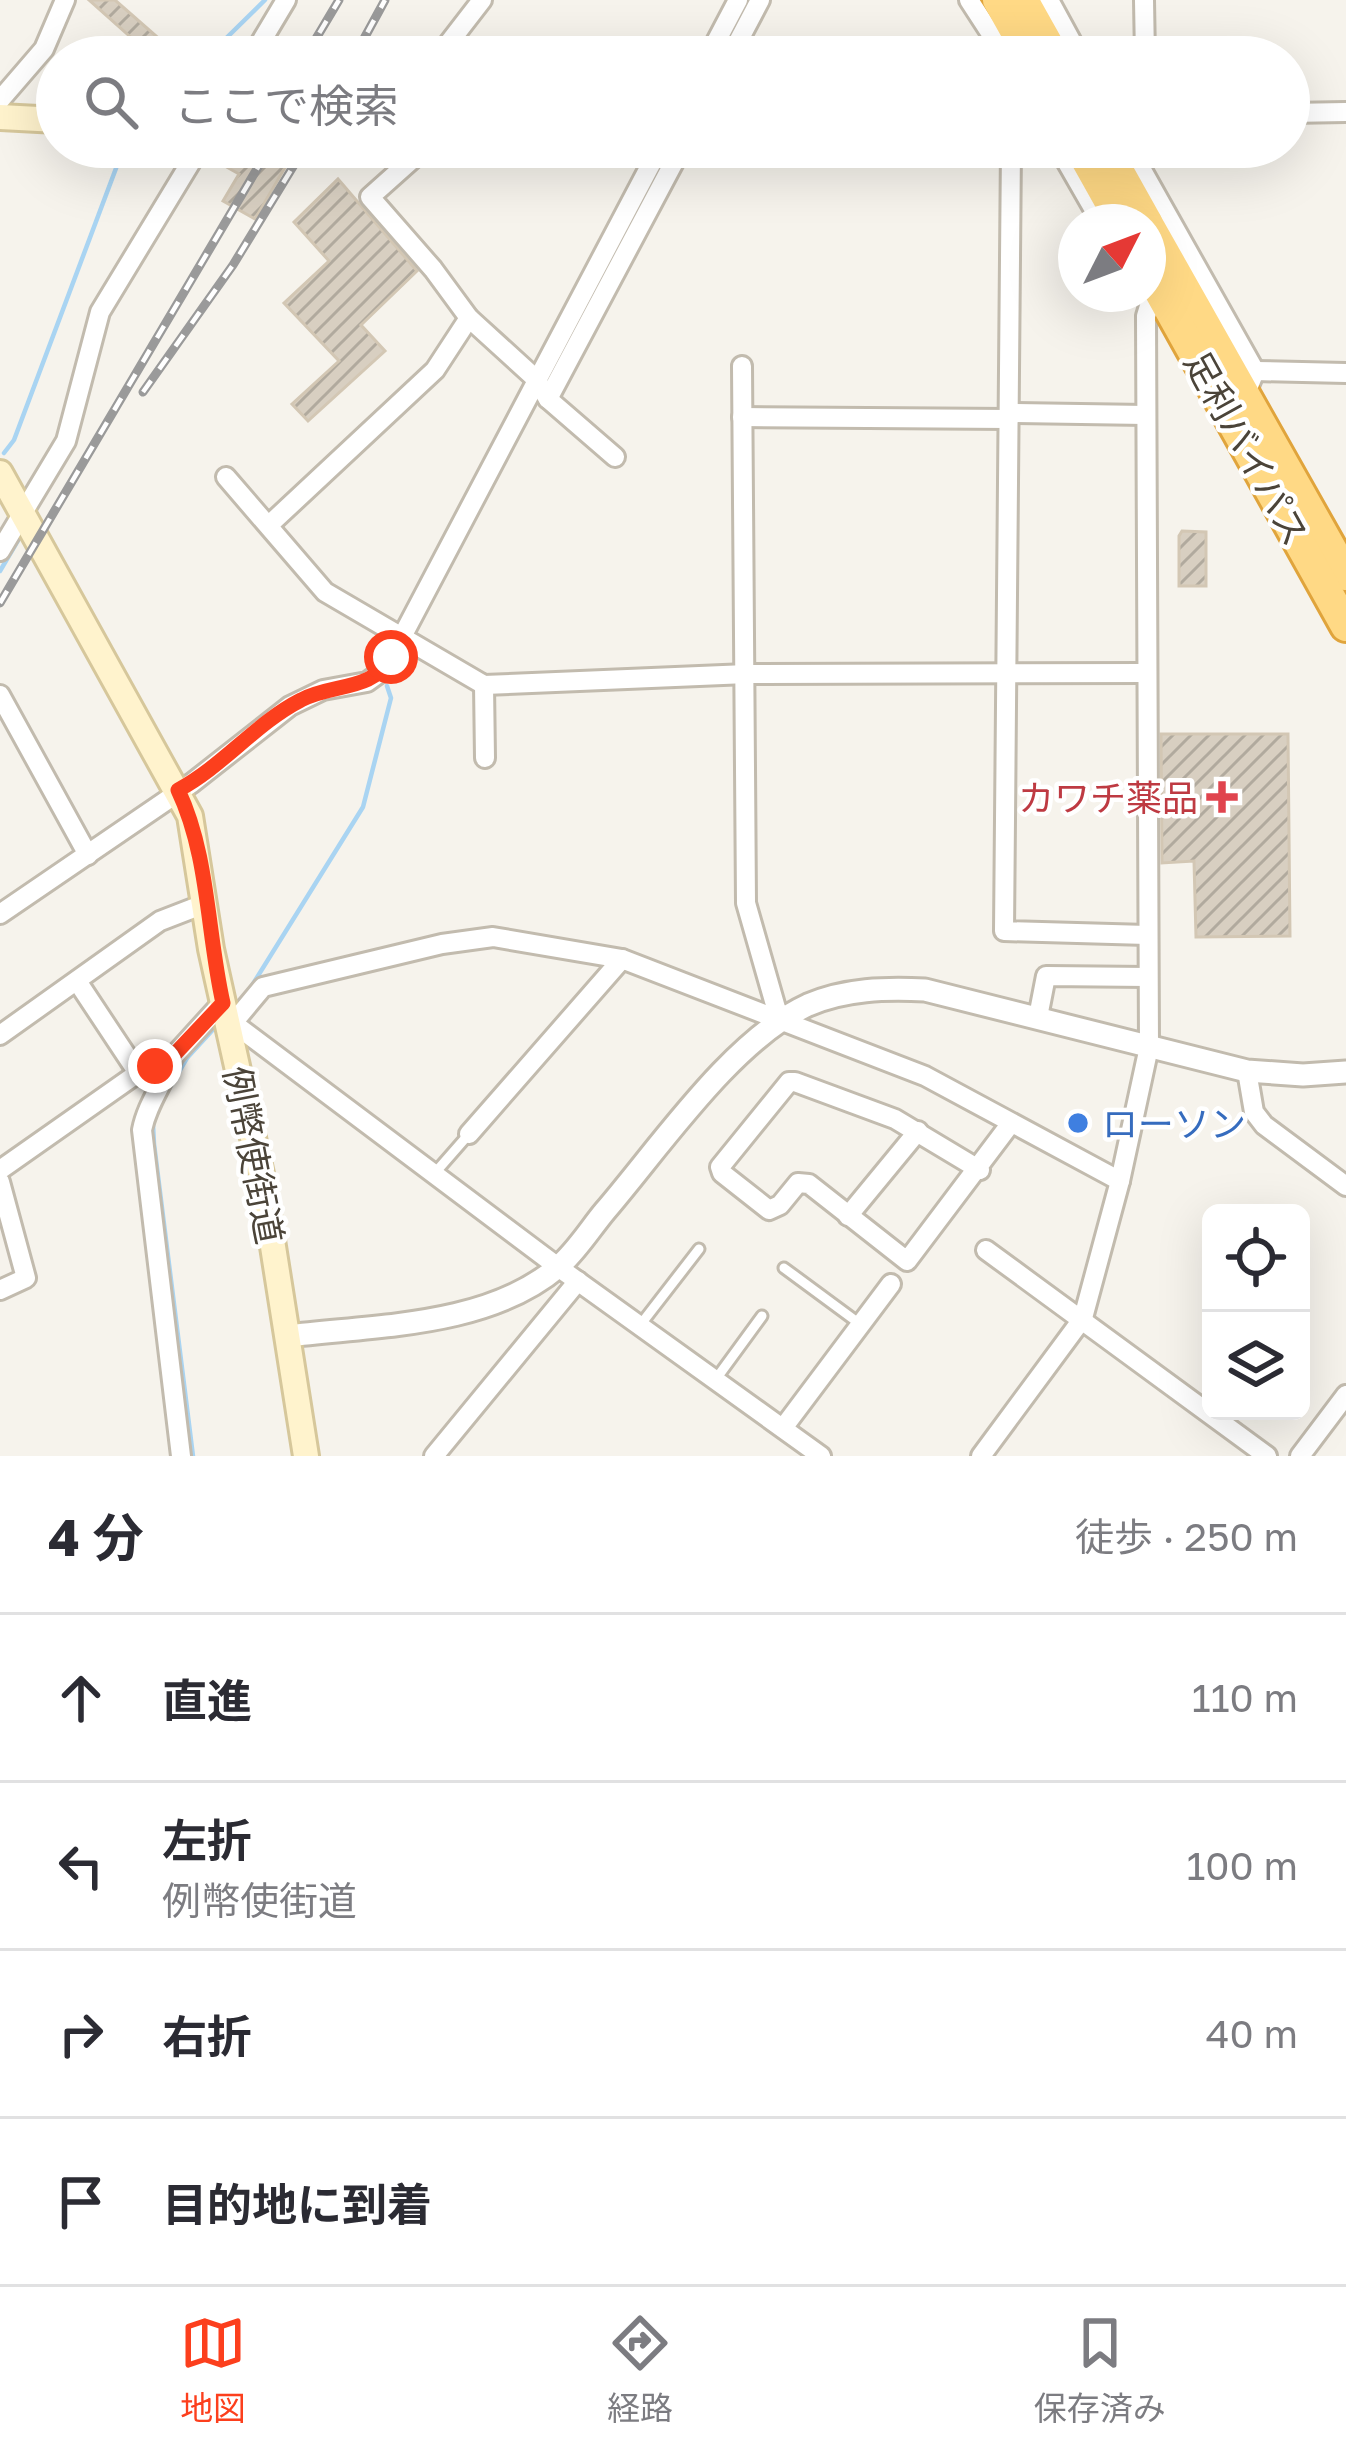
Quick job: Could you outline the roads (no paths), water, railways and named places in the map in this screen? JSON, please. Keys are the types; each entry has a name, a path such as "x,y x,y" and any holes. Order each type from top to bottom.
{"highway":[{"path":"998,0 1035,36"},
{"path":"1023,0 1043,36"},
{"path":"1091,168 1111,204"},
{"name":"足利バイパス","path":"1117,168 1136,204"},
{"name":"足利バイパス","path":"1166,253 1250,384 1346,575"},
{"name":"足利バイパス","path":"1159,312 1346,626"}],"main road":[{"path":"0,117 36,119"},
{"name":"例幣使街道","path":"0,473 178,790 195,830 205,904 263,1183 306,1456"}],"street":[{"path":"50,36 65,0"},
{"path":"265,36 286,0"},
{"path":"455,36 482,0"},
{"path":"719,36 738,0"},
{"path":"741,36 760,0"},
{"path":"969,0 992,36"},
{"path":"1048,0 1052,36"},
{"path":"1144,0 1144,36"},
{"path":"0,100 36,58"},
{"path":"1310,112 1346,112"},
{"path":"0,550 66,441 100,312 187,168"},
{"path":"402,168 370,197 469,318 536,379 548,399 615,457"},
{"path":"0,914 304,698 376,677 386,668 649,168"},
{"path":"548,399 671,168"},
{"path":"1011,168 1004,931 1147,935"},
{"path":"1070,168 1091,204"},
{"path":"1146,168 1250,384 1346,373"},
{"path":"981,1456 1083,1318 1149,1047 1146,415 1151,312"},
{"path":"269,525 435,370 469,318"},
{"path":"742,366 746,903 776,1008 784,1020"},
{"path":"742,417 1146,415"},
{"path":"226,477 326,592 484,685 747,674 1147,673"},
{"path":"484,685 485,758"},
{"path":"0,695 88,855"},
{"path":"0,1035 160,921 205,904"},
{"path":"0,1170 138,1073 172,1057 263,987 442,944 493,937 622,959 784,1020 926,1076 1120,1181"},
{"path":"469,1134 622,959"},
{"path":"1038,1017 1046,976 1148,977"},
{"path":"77,981 138,1073"},
{"path":"288,1336 471,1310 508,1298 558,1267 755,1038 808,1005 837,996 892,988 925,990 1247,1071 1346,1072"},
{"path":"227,1012 558,1267 821,1456"},
{"path":"172,1057 142,1130 181,1456"},
{"path":"1247,1071 1254,1112 1264,1125 1346,1186"},
{"path":"980,1169 887,1115 789,1082 720,1167 769,1210 776,1209 802,1181 907,1262 980,1169 1011,1123"},
{"path":"848,1216 918,1131"},
{"path":"0,1182 26,1277 0,1290"},
{"path":"986,1250 1267,1456"},
{"path":"434,1456 578,1281"},
{"path":"783,1428 891,1284"},
{"path":"1300,1456 1346,1395"}],"lane":[{"path":"434,1174 469,1134"},
{"path":"641,1324 699,1249"},
{"path":"784,1268 860,1324"},
{"path":"716,1379 763,1316"}],"waterway":[{"path":"228,36 265,0"},
{"path":"4,453 14,440 116,168"},
{"path":"0,571 20,537"},
{"path":"248,992 363,807 391,698 387,686"},
{"path":"163,1099 187,1058 220,1022"},
{"path":"158,1109 154,1144 193,1456"}],"railway":[{"path":"318,36 339,0"},
{"path":"365,36 385,0"},
{"path":"0,603 258,168"},
{"path":"143,392 233,265 292,168"}],"place":[{"name":"カワチ薬品","path":"1222,797"},
{"name":"ローソン","path":"1078,1123"}]}
